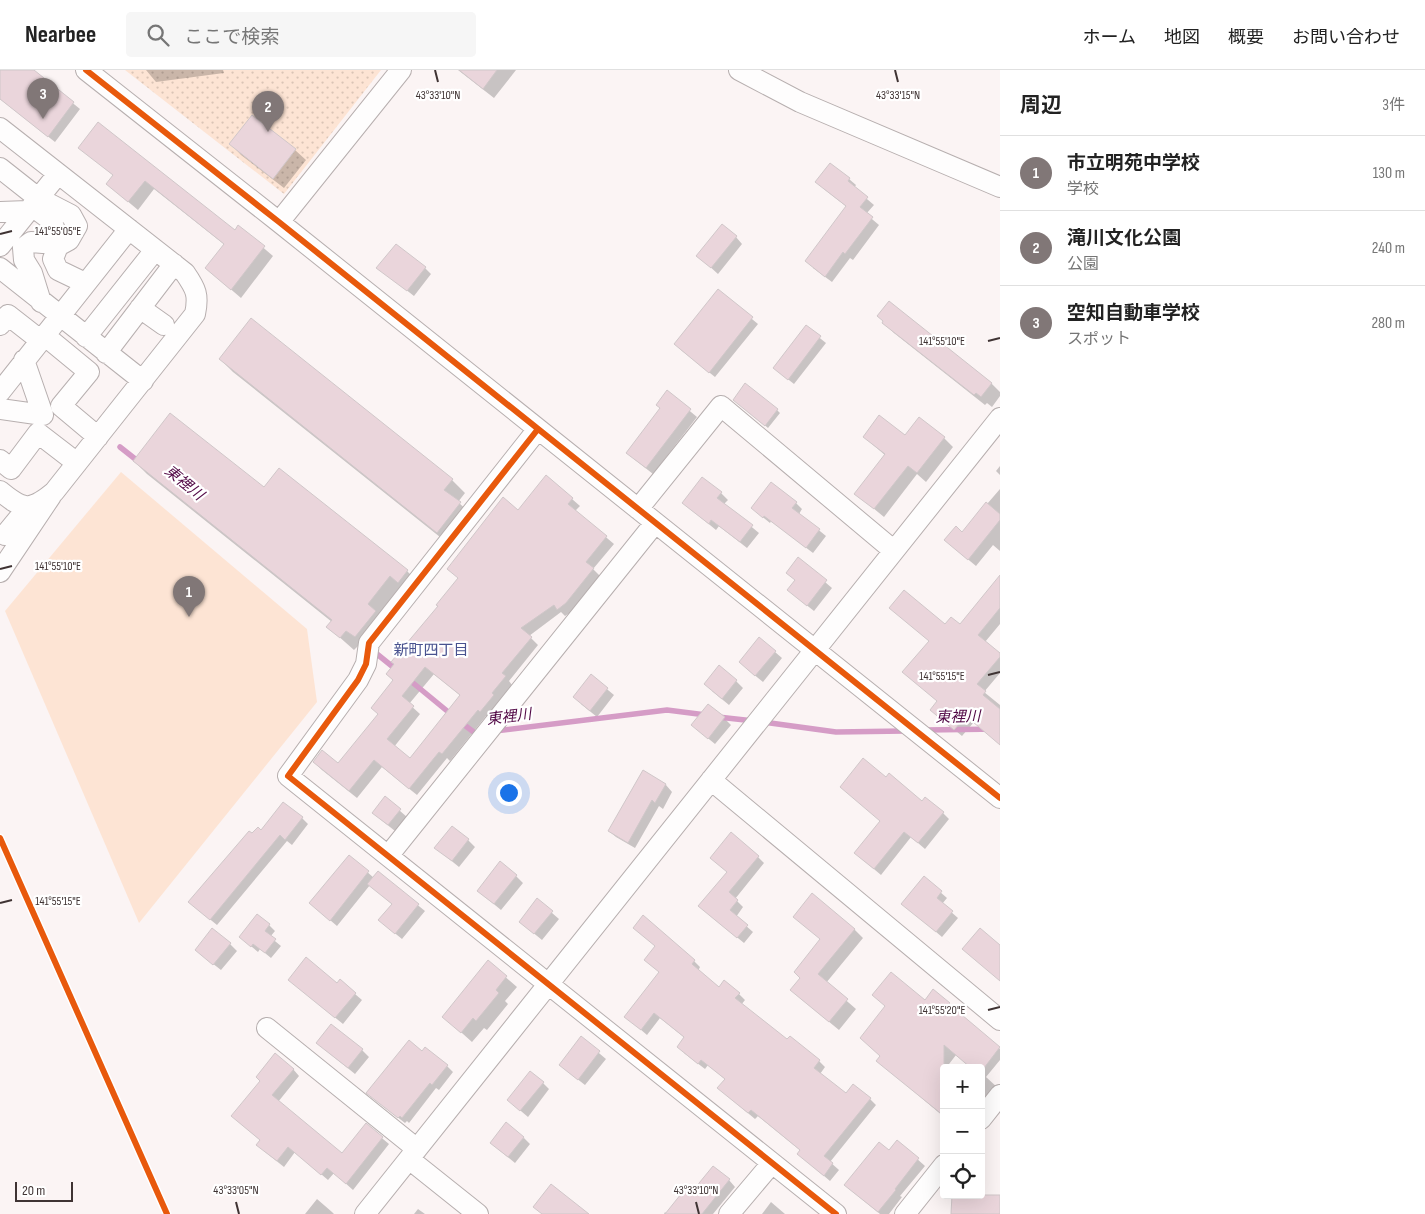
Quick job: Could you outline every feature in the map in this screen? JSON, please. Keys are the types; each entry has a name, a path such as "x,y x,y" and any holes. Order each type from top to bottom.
{"street":[{"path":"86,70 1000,798"},
{"path":"279,222 401,70"},
{"path":"739,70 800,102 1000,186"},
{"path":"0,128 185,273 196,289 198,301 195,314 54,492 0,572"},
{"path":"2,174 48,218 54,227 52,237 43,243 31,242 23,248 24,260 32,273 41,302"},
{"path":"0,246 58,174"},
{"path":"0,212 33,205 71,215 77,226 69,240 58,246 53,259 58,270 85,284"},
{"path":"0,391 129,229"},
{"path":"86,337 155,250"},
{"path":"106,353 174,264"},
{"path":"0,268 143,382"},
{"path":"140,308 164,325"},
{"path":"0,325 8,315 89,372 61,406 98,437"},
{"path":"0,409 43,415 24,360"},
{"path":"638,509 721,406 893,550"},
{"path":"365,1214 1000,418"},
{"path":"538,429 369,643 366,664 358,680 288,776 836,1214"},
{"path":"0,460 11,469 38,433 77,464"},
{"path":"0,491 17,505 28,506 41,503 54,492"},
{"path":"0,554 6,548 7,543 2,533 28,506"},
{"path":"388,856 655,523"},
{"path":"711,780 1000,1020"},
{"path":"267,1028 413,1154 478,1214"},
{"path":"985,1114 1000,1095"},
{"path":"729,1214 772,1163"},
{"path":"905,1214 940,1171"}],"shaded area":[{"path":"125,70 381,70 284,194"},
{"path":"121,472 307,629 317,702 139,923 5,611"}],"building":[{"path":"0,70 34,70 74,102 48,137 0,99"},
{"path":"459,70 497,70 483,89"},
{"path":"252,115 296,149 273,179 229,144"},
{"path":"98,122 235,230 238,225 265,246 231,290 205,268 224,244 145,181 128,202 106,184 113,175 78,148"},
{"path":"830,163 850,178 848,181 868,197 860,207 873,217 845,254 843,252 825,277 805,261 846,206 815,182"},
{"path":"722,224 737,236 711,268 696,256"},
{"path":"396,244 426,267 407,291 376,268"},
{"path":"718,289 753,317 709,373 674,344"},
{"path":"889,301 992,383 981,397 976,393 974,395 882,323 883,321 877,316"},
{"path":"251,318 453,479 444,490 461,502 437,533 219,359"},
{"path":"806,325 821,336 788,380 773,368"},
{"path":"745,383 778,409 765,426 733,400"},
{"path":"667,390 691,409 646,468 626,453 660,408 656,405"},
{"path":"170,413 264,487 279,468 408,570 398,583 390,576 368,604 376,611 355,637 346,631 340,638 326,627 332,620 133,461"},
{"path":"879,415 905,435 919,417 945,437 917,473 908,466 874,509 854,494 885,454 863,437"},
{"path":"546,475 573,498 568,504 607,536 586,562 594,568 566,603 557,610 554,605 521,628 532,637 502,673 506,676 492,693 494,695 480,712 478,710 442,754 439,752 409,789 374,760 349,791 313,762 322,750 338,763 378,714 371,708 393,680 386,674 394,664 391,662 438,606 436,605 458,578 447,569 503,497 518,510","holes":["425,667 460,695 410,758 387,739 414,706 402,696"]},
{"path":"702,477 722,492 717,498 753,525 740,542 711,520 709,524 682,503"},
{"path":"771,482 797,502 792,508 820,529 806,548 751,508"},
{"path":"986,502 1000,514 1000,520 968,560 944,540 956,526 962,532"},
{"path":"798,557 827,580 807,606 787,590 795,580 786,573"},
{"path":"1000,575 1000,608 978,635 1000,653 1000,657 977,684 986,691 983,695 1000,709 1000,745 966,716 954,730 930,710 937,701 902,672 929,641 889,608 904,590 945,624 951,617 960,624"},
{"path":"759,637 776,651 755,676 739,662"},
{"path":"719,665 737,680 722,699 704,684"},
{"path":"591,674 608,688 590,711 573,697"},
{"path":"708,704 725,717 708,739 691,725"},
{"path":"863,758 886,777 889,773 922,801 925,797 944,812 918,843 904,832 874,869 854,853 880,821 840,787"},
{"path":"643,770 666,784 655,803 652,800 628,843 608,831"},
{"path":"385,796 401,809 388,825 372,813"},
{"path":"283,802 303,817 285,840 280,835 210,920 188,902 249,831 252,833 258,827 261,830"},
{"path":"452,826 469,839 452,861 434,848"},
{"path":"731,832 759,856 729,892 738,900 730,910 748,925 737,938 698,906 727,872 710,858"},
{"path":"349,855 369,871 330,921 309,903"},
{"path":"500,861 517,875 494,904 477,891"},
{"path":"378,871 419,904 395,934 378,920 392,904 367,884"},
{"path":"924,876 942,891 937,898 953,911 936,932 901,904"},
{"path":"812,893 855,929 818,974 848,999 829,1022 790,990 800,978 794,972 820,939 793,917"},
{"path":"537,898 553,911 534,934 519,922"},
{"path":"257,914 270,924 265,931 276,939 265,953 253,944 251,947 239,937"},
{"path":"643,915 695,960 692,964 719,987 724,980 740,993 735,998 787,1039 790,1036 820,1060 814,1068 846,1093 853,1084 871,1098 824,1156 833,1163 824,1176 797,1154 800,1150 751,1110 748,1113 717,1088 725,1079 701,1060 698,1064 677,1047 684,1037 654,1013 641,1030 624,1017 659,972 644,960 655,946 633,928"},
{"path":"212,928 231,943 213,965 195,950"},
{"path":"980,928 1000,945 1000,981 962,949"},
{"path":"306,957 337,983 340,979 356,993 335,1018 288,980"},
{"path":"488,960 507,976 496,990 499,993 476,1021 473,1018 461,1033 442,1017"},
{"path":"891,972 925,1000 933,989 1000,1047 985,1067 985,1064 966,1064 944,1045 944,1064 940,1064 940,1113 876,1061 880,1056 860,1038 885,1006 872,995"},
{"path":"331,1024 363,1049 348,1068 316,1043"},
{"path":"581,1036 600,1051 578,1080 559,1065"},
{"path":"409,1040 422,1051 425,1047 448,1065 432,1085 430,1083 402,1118 400,1116 398,1118 366,1093"},
{"path":"275,1053 294,1069 272,1095 342,1153 366,1123 383,1137 346,1184 327,1168 321,1175 288,1147 277,1161 256,1145 260,1140 231,1116 260,1081 256,1077"},
{"path":"530,1071 544,1082 520,1111 507,1100"},
{"path":"506,1122 524,1137 508,1157 490,1143"},
{"path":"897,1140 919,1158 878,1212 844,1185 879,1142 889,1150"},
{"path":"713,1166 730,1179 702,1214 665,1214 689,1184 695,1188"},
{"path":"551,1184 589,1214 542,1214 533,1207"},
{"path":"985,1195 1000,1195 1000,1214 951,1214 952,1199 985,1199"}],"waterway":[{"name":"東裡川","path":"120,447 139,462"},
{"name":"東裡川","path":"372,650 398,671"},
{"name":"東裡川","path":"407,678 452,715"},
{"name":"東裡川","path":"495,731 667,710 706,715"},
{"name":"東裡川","path":"718,717 754,721"},
{"name":"東裡川","path":"459,721 475,733 481,733"},
{"name":"東裡川","path":"763,722 836,732 905,731"},
{"name":"東裡川","path":"925,730 1000,729"}],"cycle path":[{"path":"86,70 1000,798"},
{"path":"538,429 369,643 366,664 358,680 288,776 836,1214"},
{"path":"0,838 167,1214"}],"place":[{"name":"空知自動車学校","path":"43,119"},
{"name":"滝川文化公園","path":"268,132"},
{"name":"市立明苑中学校","path":"189,617"}],"district":[{"name":"新町四丁目","path":"431,650"}]}
